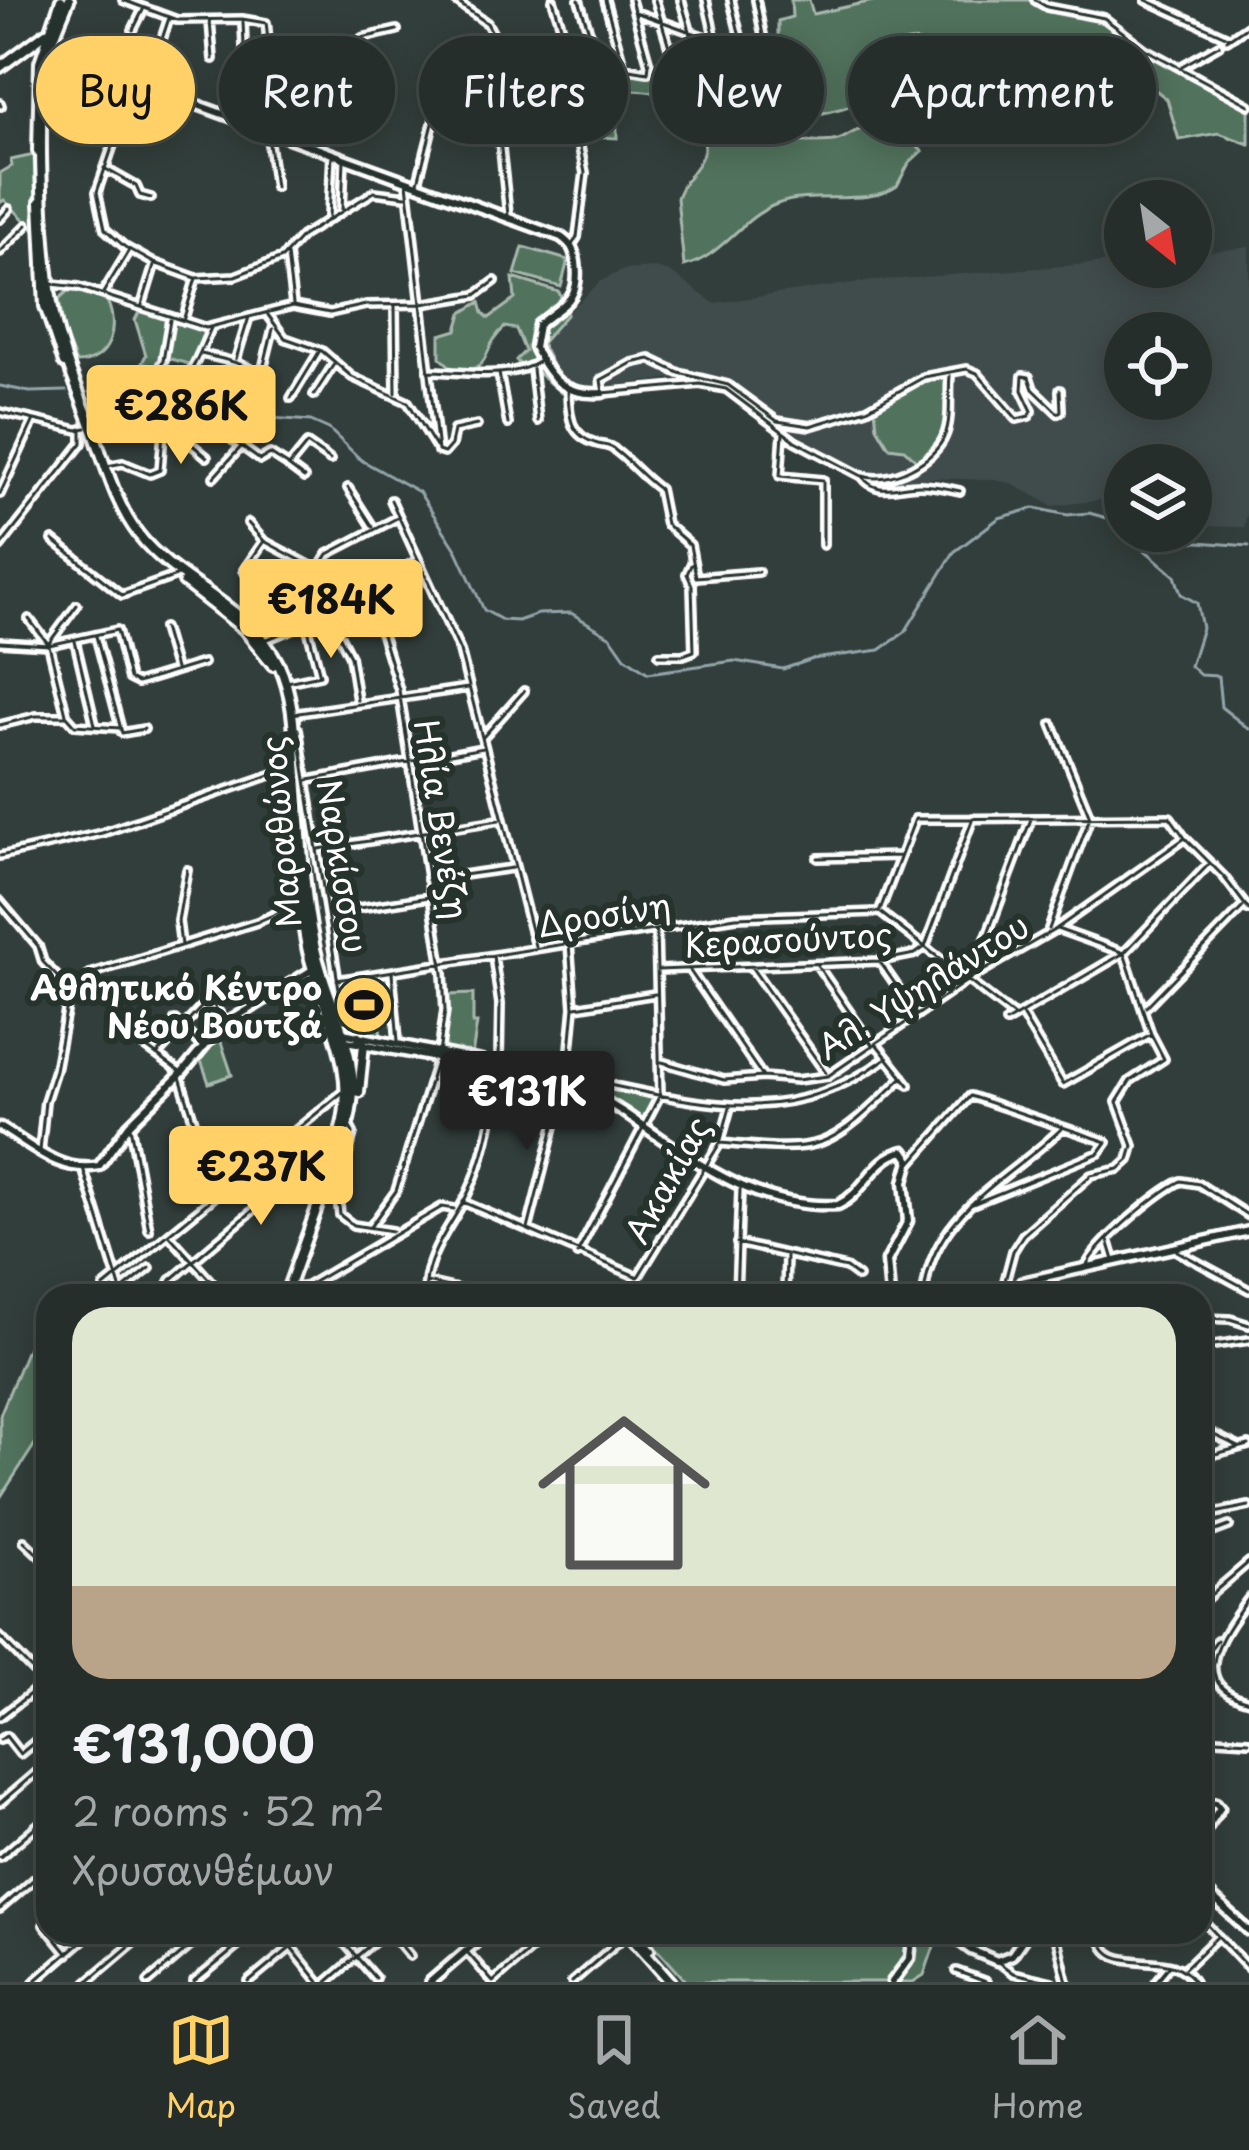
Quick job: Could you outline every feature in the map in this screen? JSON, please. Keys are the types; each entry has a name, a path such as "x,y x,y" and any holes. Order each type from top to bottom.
{"main road":[{"name":"Μαραθώνος","path":"48,36 65,0"},
{"name":"Μαραθώνος","path":"51,36 65,0"},
{"path":"0,68 50,27"},
{"path":"23,53 36,53"},
{"path":"11,62 36,55"},
{"name":"Μαραθώνος","path":"38,144 48,287 62,343 127,516 145,542 250,630 281,684 302,903 317,971 354,1083 348,1124 287,1284"},
{"name":"Μαραθώνος","path":"43,144 48,321 84,429 123,519 141,546 264,640 286,682 317,971"},
{"name":"Μαραθώνος","path":"287,1284 344,1121 347,1090 340,1034"},
{"path":"352,1106 358,1093 361,1040"},
{"path":"640,1944 671,1980"},
{"path":"640,1944 671,1980"}],"street":[{"path":"123,0 169,17 267,24 272,58 279,64 350,62 359,56 362,38 397,29"},
{"path":"454,0 487,23 496,36"},
{"path":"562,0 554,2 564,36"},
{"path":"578,0 591,36"},
{"path":"605,0 624,68 648,72 631,0"},
{"path":"655,0 666,36"},
{"path":"681,0 692,36"},
{"path":"706,0 715,36"},
{"path":"731,0 739,36"},
{"path":"756,0 763,36"},
{"path":"1035,0 1047,7 1104,17 1137,44 1249,105"},
{"path":"1147,0 1229,39 1249,26"},
{"path":"133,30 144,8"},
{"path":"635,11 706,36"},
{"path":"162,36 169,17"},
{"path":"242,19 243,36"},
{"path":"210,20 212,58"},
{"path":"1181,67 1219,45"},
{"path":"112,144 97,193 104,229 154,263 196,278 241,274 287,254 302,236 374,192 406,196"},
{"path":"269,144 275,187"},
{"path":"307,144 572,245"},
{"path":"418,184 428,144"},
{"path":"500,144 508,217"},
{"path":"579,144 585,173 572,245 576,291 535,330 533,343 568,391 572,428 587,440 613,448 638,476 659,489 667,526 687,541 696,577 758,572"},
{"path":"329,221 332,153"},
{"path":"342,213 344,158"},
{"path":"103,168 135,186 140,196 151,198"},
{"path":"408,181 406,196 437,448"},
{"path":"0,219 9,209"},
{"path":"0,252 27,225"},
{"path":"103,295 129,249"},
{"path":"287,254 293,306"},
{"path":"141,307 154,263"},
{"path":"182,322 196,278"},
{"path":"48,287 68,285 211,328 293,306 330,313 366,305 422,304 476,295 494,281"},
{"path":"395,305 397,394"},
{"path":"267,312 274,327 294,344 320,350 352,376 412,405 444,453 452,445 454,430 477,425"},
{"path":"235,362 250,315"},
{"path":"171,318 163,361 152,380 185,381 211,328"},
{"path":"256,397 274,327"},
{"path":"291,398 320,350"},
{"path":"200,353 235,362 263,379"},
{"path":"604,393 601,380 650,358 680,373 728,385 777,421 810,426 867,409 924,377 968,369 977,373 1017,419 1032,411 1022,390 1023,376 1029,377 1033,389 1058,413 1060,390"},
{"path":"428,370 499,373 542,360"},
{"path":"314,395 335,363"},
{"path":"531,367 538,421"},
{"path":"499,373 508,424"},
{"path":"568,391 714,386 735,394 783,433 862,476 884,480 941,444 948,428 950,373"},
{"path":"105,466 118,463 147,474 158,471 167,383"},
{"path":"166,407 191,411 260,460 270,454 304,478"},
{"path":"0,412 84,429 82,443 0,547"},
{"path":"0,494 34,420"},
{"path":"162,420 207,457"},
{"path":"783,433 780,476 824,480 824,545"},
{"path":"286,465 307,444 330,460"},
{"path":"214,477 242,447"},
{"path":"862,476 868,484 888,489 922,485 960,491"},
{"path":"348,488 374,529"},
{"path":"391,500 460,651 536,948"},
{"path":"250,630 303,593 328,554 399,518"},
{"path":"248,523 264,541 316,569"},
{"path":"53,540 122,595 176,576"},
{"path":"264,541 244,570 254,588 279,611"},
{"path":"264,640 307,623 417,560"},
{"path":"659,655 694,651 692,585 687,574 692,563"},
{"path":"284,581 303,593"},
{"name":"Ηλία Βενέζη","path":"361,593 382,635 400,698 445,1010 439,1055 396,1191 370,1227"},
{"path":"49,645 77,605"},
{"path":"327,612 350,656 358,704"},
{"path":"29,619 49,645 67,716 75,725 120,728"},
{"path":"286,682 320,675 307,623"},
{"path":"163,628 175,671"},
{"path":"0,642 49,645 117,630 133,682 203,663"},
{"path":"96,635 122,733 144,728"},
{"path":"75,641 96,727"},
{"path":"292,714 468,688"},
{"path":"482,739 524,691"},
{"name":"Ναρκίσσου","path":"292,714 345,1018 340,1034"},
{"path":"0,724 36,716 67,716"},
{"path":"1048,933 1090,817 1052,724"},
{"path":"306,781 484,748"},
{"path":"0,856 102,832 292,769"},
{"path":"969,979 1032,817"},
{"path":"1143,1010 1247,908 1184,840 1170,817 915,819 879,912 1018,1015 1063,1084 1151,1034"},
{"name":"Κερασούντος","path":"658,970 879,961 915,954 925,947 973,818"},
{"path":"316,849 501,820"},
{"name":"Αλ. Υψηλάντου","path":"662,1062 719,1080 796,1081 827,1076 969,979 1056,929 1184,840"},
{"path":"818,858 902,856"},
{"path":"1006,1022 1124,953 1210,863"},
{"path":"428,880 514,868"},
{"path":"182,945 178,921 187,870"},
{"path":"326,913 431,896"},
{"path":"0,901 38,946 43,962 70,990 44,1102 40,1154"},
{"path":"89,974 302,903"},
{"name":"Δροσίνη","path":"337,980 750,916 879,912"},
{"path":"463,1202 578,1254 660,1095 656,928"},
{"path":"1056,929 1124,953"},
{"path":"528,1231 569,1080 574,1007 569,942"},
{"path":"1007,1284 1016,1243 1064,1196 1101,1172 1123,1167 1132,1156 1117,1102 1130,1081 1164,1060 1124,953"},
{"path":"434,1284 425,1282 432,1254 463,1202 483,1147 498,1067 500,1004 493,954"},
{"path":"879,961 917,1015"},
{"path":"816,964 874,1045 909,1084"},
{"path":"751,966 827,1076"},
{"path":"689,969 763,1077"},
{"path":"0,1127 40,1154 82,1168 104,1162 130,1125 226,1023 299,977 317,971"},
{"path":"392,971 398,1044"},
{"path":"574,1007 658,994"},
{"path":"157,1054 209,999 226,1023"},
{"path":"175,1020 202,1046"},
{"path":"340,1034 498,1067 730,1106 779,1106 805,1100 853,1081 885,1059"},
{"path":"133,1037 180,1075 212,1178"},
{"path":"361,1040 439,1055"},
{"path":"720,1142 816,1146 852,1126 903,1078"},
{"path":"569,1080 703,1168 740,1187 800,1202 838,1204 854,1196 877,1164 891,1154 904,1151 910,1163"},
{"path":"108,1284 347,1090"},
{"path":"889,1284 887,1261 908,1221 904,1189 910,1163 970,1096 1107,1142 1099,1154 970,1205"},
{"name":"Ακακίας","path":"578,1254 633,1278 641,1273 720,1142 730,1106"},
{"path":"348,1124 353,1132 338,1207 346,1221 393,1232"},
{"path":"130,1125 149,1230"},
{"path":"927,1284 934,1256 970,1205 1063,1126"},
{"path":"168,1284 315,1158 332,1150"},
{"path":"82,1168 117,1284"},
{"path":"1086,1268 1108,1240 1181,1181 1199,1184 1249,1216"},
{"path":"736,1284 740,1187"},
{"path":"310,1284 442,1207 456,1210"},
{"path":"1019,1284 1249,1232"},
{"path":"169,1235 212,1284"},
{"path":"1108,1240 1114,1262"},
{"path":"737,1243 847,1268 858,1276"},
{"path":"1173,1247 1249,1290"},
{"path":"785,1284 786,1254"},
{"path":"130,1284 150,1268"},
{"path":"1212,1318 1249,1325"},
{"path":"1212,1346 1249,1340"},
{"path":"1212,1434 1241,1448"},
{"path":"1212,1454 1249,1445"},
{"path":"1212,1514 1249,1507"},
{"path":"1212,1532 1229,1526"},
{"path":"24,1541 36,1552"},
{"path":"1212,1594 1249,1562"},
{"path":"1212,1647 1249,1598"},
{"path":"0,1636 36,1672"},
{"path":"1219,1638 1216,1678 1230,1694 1249,1701"},
{"path":"0,1717 36,1690"},
{"path":"0,1740 6,1736 20,1754 36,1741"},
{"path":"1212,1739 1249,1741"},
{"path":"0,1803 36,1772"},
{"path":"1212,1803 1218,1804 1220,1813 1212,1823"},
{"path":"0,1857 36,1826"},
{"path":"0,1909 34,1880"},
{"path":"1212,1897 1249,1931"},
{"path":"1212,1931 1249,1969"},
{"path":"1212,1942 1217,1937"},
{"path":"60,1944 68,1954"},
{"path":"34,1982 78,1944"},
{"path":"87,1982 132,1944"},
{"path":"148,1982 193,1944"},
{"path":"194,1982 240,1944"},
{"path":"249,1982 289,1944 319,1982"},
{"path":"345,1944 375,1978"},
{"path":"327,1982 372,1944"},
{"path":"398,1944 410,1956"},
{"path":"430,1982 474,1944"},
{"path":"466,1951 493,1982 537,1944"},
{"path":"572,1982 616,1944"},
{"path":"892,1982 910,1958 912,1944"},
{"path":"969,1944 1018,1975 1052,1982"},
{"path":"997,1960 1012,1955 1020,1944"},
{"path":"1058,1944 1067,1982"},
{"path":"1101,1944 1115,1961 1171,1964 1184,1969 1194,1982"},
{"path":"1184,1969 1210,1944"},
{"path":"1156,1982 1171,1964"},
{"path":"956,1971 986,1982"},
{"path":"1016,1982 1018,1975"},
{"path":"307,1982 314,1976"},
{"path":"656,1982 671,1980"}],"shaded area":[{"path":"1249,247 1249,506 1244,527 1212,526 1212,444 1104,444 1104,500 1053,506 995,480 929,478 891,485 808,442 731,386 681,377 571,387 554,369 541,343 601,281 623,270 670,272 714,303 861,282 1104,263 1104,288 1212,288 1212,251"}],"green space":[{"path":"791,0 809,0 813,14 878,0 1031,0 1047,10 1092,15 1125,36 848,36 848,106 824,113 824,36 778,36 778,21 792,17"},
{"path":"1156,58 1249,109 1249,144 1219,133 1179,140 1167,99 1156,90"},
{"path":"628,71 652,74 652,93 628,90"},
{"path":"848,135 848,144 913,144 922,151 909,163 897,186 885,192 777,204 752,218 709,255 684,266 677,198 705,144 824,144"},
{"path":"34,155 37,232 4,200 0,203 0,173 12,166 11,160"},
{"path":"523,247 568,260 561,287 515,274"},
{"path":"513,278 559,292 567,314 541,343 554,369 571,387 567,398 516,360 525,351 516,329 505,327 482,363 468,370 455,371 440,357 440,335 457,330 462,313 480,302 489,318 515,299"},
{"path":"68,291 105,297 110,308 110,340 98,357 88,361 76,363 64,332 59,299"},
{"path":"140,310 209,329 192,365 171,359 158,366 142,363 146,355 135,320"},
{"path":"948,376 946,425 937,443 916,460 904,449 889,447 877,427 875,409 918,383"},
{"name":"Αθλητικό Κέντρο Νέου Βουτζά","path":"387,975 390,1004 376,1007 381,1035 349,1028 341,982"},
{"path":"473,994 473,1023 477,1023 472,1056 443,1050 447,995"},
{"path":"218,1033 232,1075 209,1083 199,1055"},
{"path":"584,1083 657,1097 643,1122"},
{"path":"36,1327 36,1442 0,1498 0,1415"},
{"path":"653,1944 935,1944 924,1975 913,1982 687,1982"}],"waterway":[{"path":"0,386 30,392 66,391"},
{"path":"89,392 161,395"},
{"path":"171,394 201,395 246,416 311,421 329,429 361,460 419,492 457,551 484,610 502,620 518,621 538,614 571,613 611,637 625,657 648,673 734,661 783,669 813,659 880,650 905,632 954,552 999,518 1035,508 1104,517"},
{"path":"1212,543 1249,546"},
{"path":"1147,552 1175,576 1181,594 1197,603 1202,628 1190,666 1200,675 1218,676 1221,707 1249,729"}],"place":[{"name":"Αθλητικό Κέντρο Νέου Βουτζά","path":"364,1005"}]}
